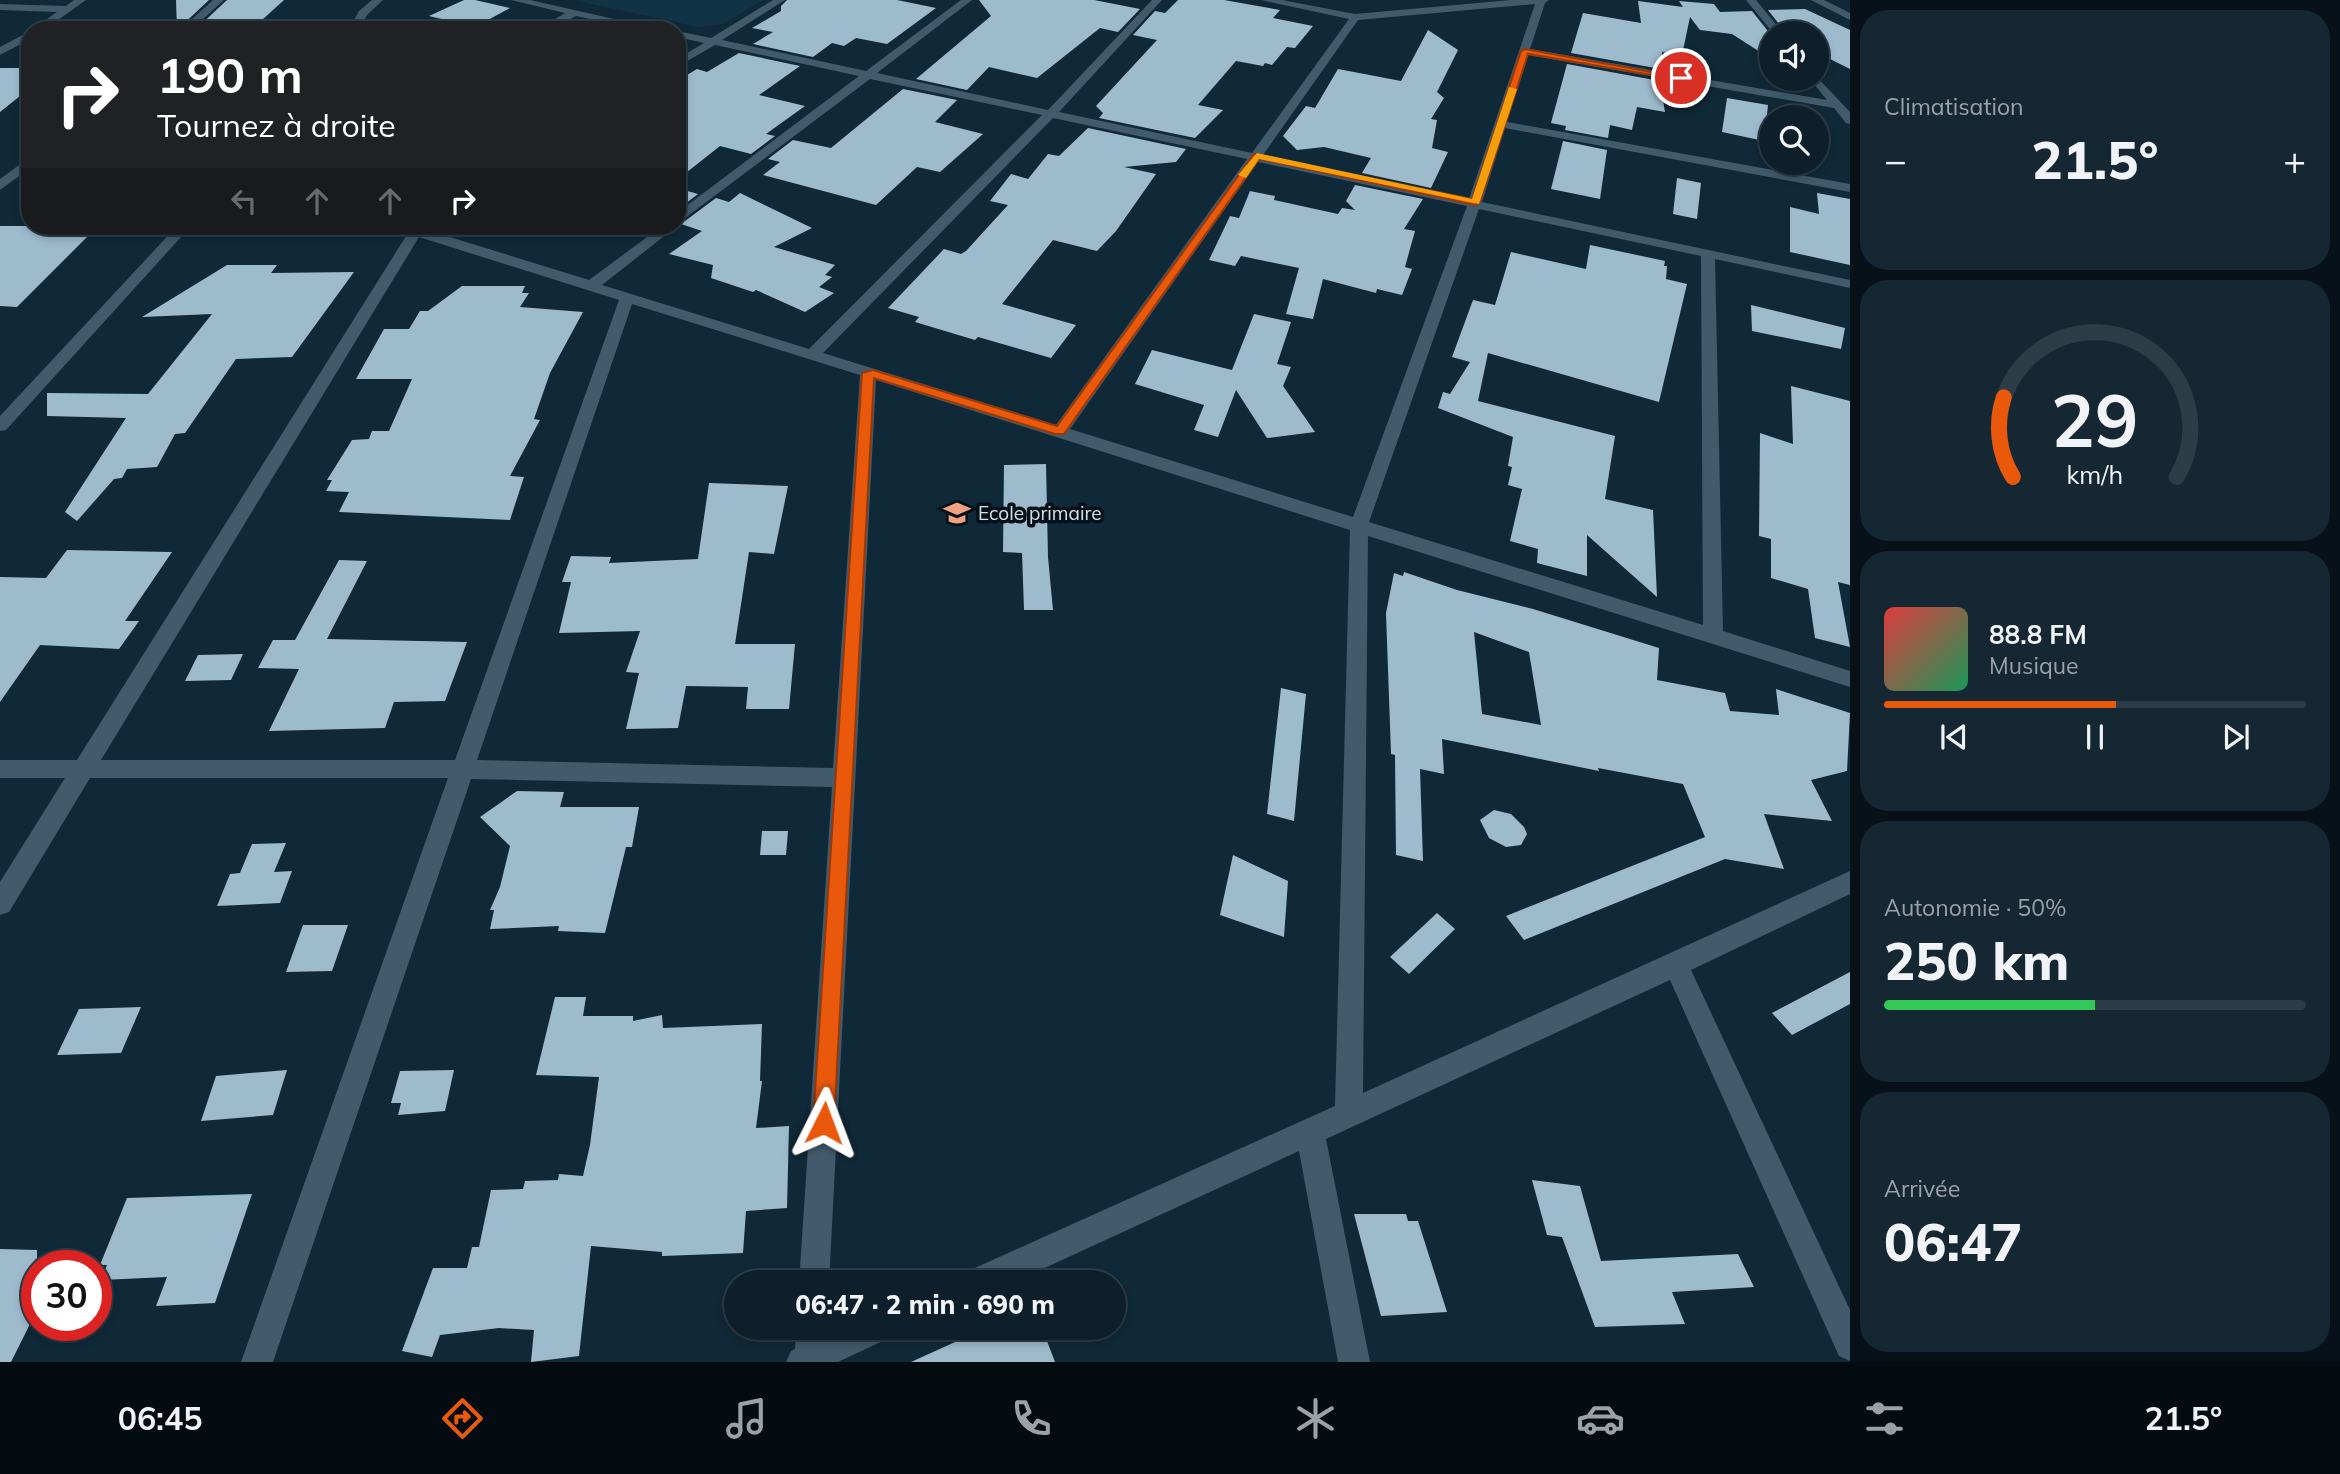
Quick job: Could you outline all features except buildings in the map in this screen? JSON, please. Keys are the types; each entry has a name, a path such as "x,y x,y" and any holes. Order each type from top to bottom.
{"street":[{"path":"51,21 81,0"},
{"path":"195,21 219,0"},
{"path":"359,21 363,13 378,0"},
{"path":"516,0 617,21"},
{"path":"686,58 780,0"},
{"path":"686,213 967,0"},
{"path":"812,355 1051,113 1157,0"},
{"path":"1266,0 1355,17 1542,0 1475,202 1359,525 1356,868 1351,934 1349,1114"},
{"path":"1751,0 1768,21"},
{"path":"1816,0 1850,16"},
{"path":"0,7 69,9"},
{"path":"558,21 575,12"},
{"path":"1060,431 1355,17"},
{"path":"686,36 1850,284"},
{"path":"0,52 21,39"},
{"path":"1525,51 1837,105"},
{"path":"0,52 20,52"},
{"path":"1826,91 1850,120"},
{"path":"1501,124 1850,188"},
{"path":"0,186 21,168"},
{"path":"0,426 176,235"},
{"path":"0,904 408,235"},
{"path":"437,235 591,286 1850,679"},
{"path":"591,286 658,235"},
{"path":"1708,253 1713,636"},
{"path":"257,1362 627,297"},
{"path":"815,1270 869,373"},
{"path":"0,769 463,769 844,778"},
{"path":"1005,1270 1676,965 1850,882"},
{"path":"1676,965 1850,1345"},
{"path":"1310,1132 1354,1362"},
{"path":"808,1353 843,1340"}],"shaded area":[{"path":"573,0 763,0 723,24 698,27 686,24 686,21 670,21"}],"slow traffic":[{"path":"1243,175 1257,156 1475,202 1512,89"}],"place":[{"name":"Ecole primaire","path":"957,513"}],"route":[{"path":"824,1123 869,373 1060,431 1257,156 1475,202 1525,51 1681,78"}]}
